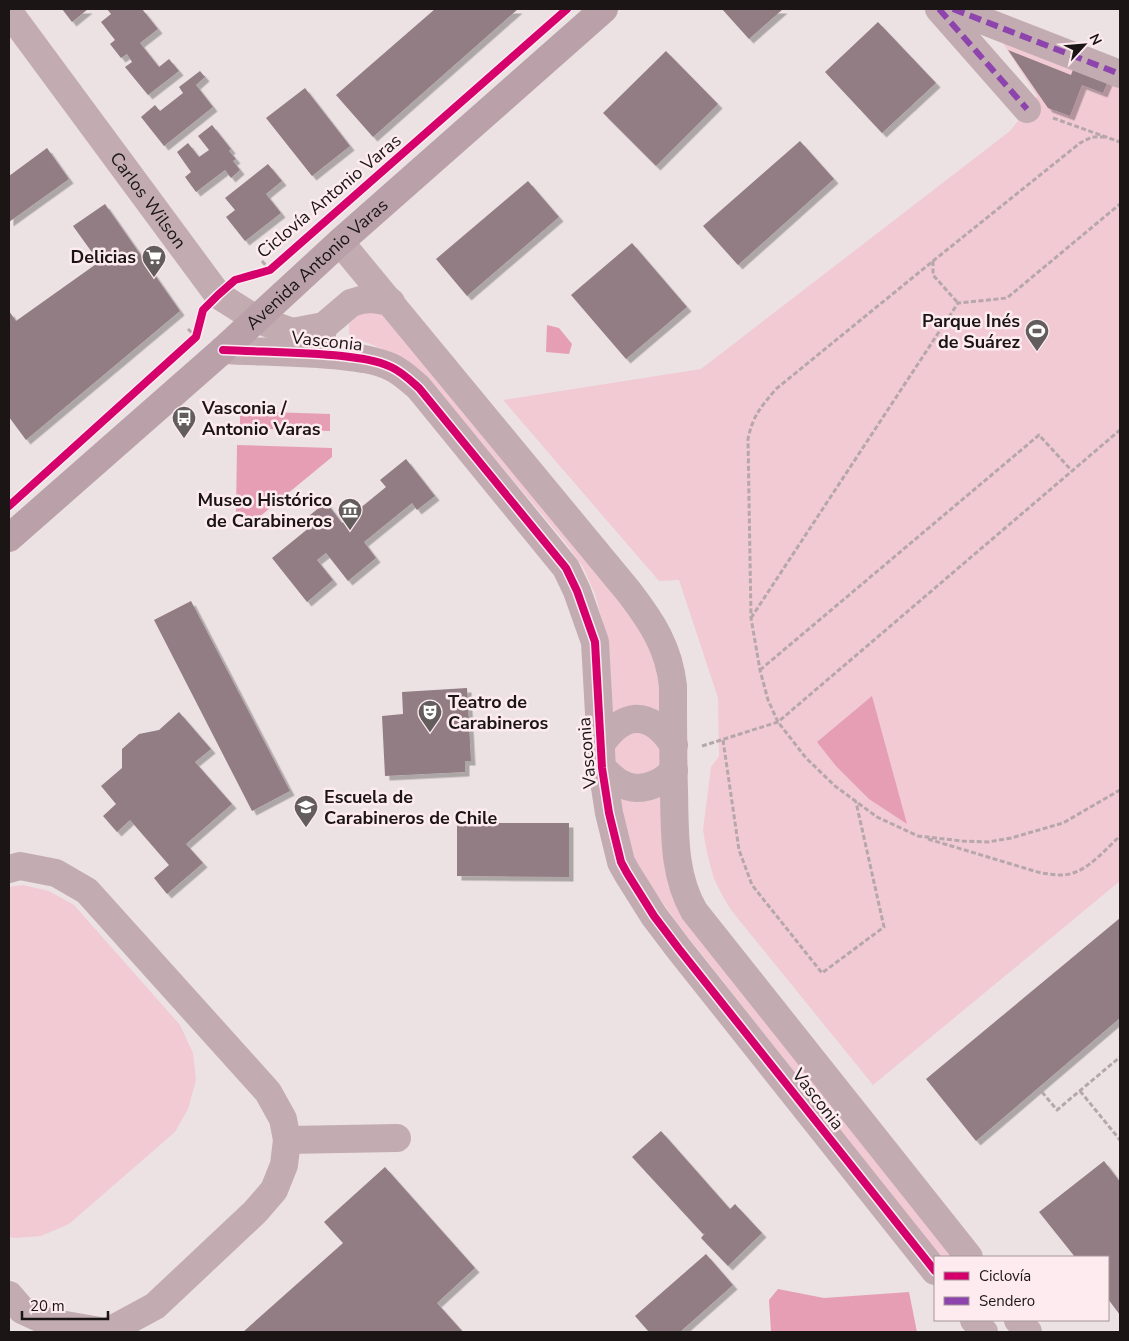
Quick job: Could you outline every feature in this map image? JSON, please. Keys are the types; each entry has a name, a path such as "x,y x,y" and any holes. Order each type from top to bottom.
{"main road":[{"name":"Avenida Antonio Varas","path":"9,538 223,350 340,242 604,9"}],"street":[{"path":"939,9 1027,109"},
{"path":"953,9 1120,74"},
{"name":"Carlos Wilson","path":"9,12 218,295 256,319 292,332 324,326"},
{"name":"Vasconia","path":"340,242 629,592 653,625 664,647 671,670 673,686 676,854 683,889 694,911 968,1256"},
{"name":"Vasconia","path":"329,355 321,337 324,326 351,303 361,300 390,302"},
{"name":"Vasconia","path":"223,350 275,351 361,359 392,367 405,375 419,388 566,568 577,591 595,642 601,757 608,813 621,862 626,873 679,949 934,1270"},
{"path":"640,719 650,722 659,728 674,757 669,776 652,786 632,788 613,778 601,757 611,730 620,723 640,719"},
{"path":"9,869 20,866 56,873 87,892 268,1092 283,1119 287,1140 284,1165 274,1190 255,1212 155,1306 106,1332 71,1329 48,1322 22,1310 9,1296"},
{"path":"287,1140 397,1138"},
{"path":"975,1321 984,1332"},
{"path":"1019,1321 1028,1332"}],"path":[{"path":"1027,109 1120,142"},
{"path":"1105,136 1092,137 1080,143 776,389 757,412 751,424 748,438 751,618 760,670 768,700 778,722 806,758 835,786 877,817 918,836 1041,873 1060,875 1074,873 1091,863 1120,836"},
{"path":"958,303 1007,298 1120,204"},
{"path":"933,261 933,275 958,303"},
{"path":"189,343 196,337 203,310 218,295"},
{"path":"751,618 958,303"},
{"path":"674,757 778,722 1120,430"},
{"path":"760,670 1039,435 1072,471"},
{"path":"723,740 739,850 752,885 822,973 884,927 856,801"},
{"path":"918,836 962,842 988,842 1011,838 1063,823 1120,790"},
{"path":"1042,1092 1057,1110 1120,1057"},
{"path":"1080,1091 1120,1140"}],"shaded area":[{"name":"Parque Inés de Suárez","path":"997,34 1120,83 1120,881 873,1085 731,910 714,879 703,830 711,767 719,756 718,698 679,580 659,581 503,400 701,369 1010,131 1037,96"},
{"path":"363,308 385,308 636,619 657,662 662,693 683,916 951,1256 939,1256 678,924 645,878 634,857 625,833 618,797 607,639 595,594 583,567 565,542 442,395 396,355 366,342 349,339 349,324"},
{"path":"547,325 559,328 572,344 569,354 546,352"},
{"path":"240,411 330,414 330,431 240,428"},
{"path":"237,445 332,448 332,457 247,527 236,513"},
{"path":"872,696 907,824 869,799 836,766 817,742"},
{"path":"23,885 49,891 74,905 180,1025 193,1053 196,1080 188,1109 175,1132 69,1224 41,1236 16,1238 9,1237 9,887"},
{"path":"778,1289 824,1298 909,1292 917,1332 771,1332 769,1300"}],"building":[{"path":"62,9 88,9 72,22"},
{"path":"107,9 142,9 158,29 140,43 159,67 169,59 179,71 148,95 125,67 132,62 127,54 121,58 110,44 115,40 101,22 111,14"},
{"path":"435,9 518,9 373,137 336,95"},
{"path":"722,9 783,9 749,39"},
{"path":"878,22 936,83 882,133 825,72"},
{"path":"1008,50 1071,75 1074,67 1108,81 1103,93 1082,85 1070,116 1048,108"},
{"path":"666,51 718,104 656,166 603,113"},
{"path":"200,71 205,77 196,85 213,107 164,146 141,117 155,105 160,111 183,93 179,87"},
{"path":"305,88 350,146 312,176 266,118"},
{"path":"212,125 231,149 229,151 236,159 233,161 240,170 231,178 225,170 196,192 185,177 191,172 177,152 188,143 199,157 209,150 198,136"},
{"path":"800,141 834,179 738,265 703,226"},
{"path":"47,148 69,179 9,222 9,176"},
{"path":"268,164 282,181 266,194 281,213 245,241 226,217 235,210 225,198"},
{"path":"528,181 559,217 467,296 436,259"},
{"path":"105,204 180,311 26,440 9,417 9,311 16,321 99,262 73,226"},
{"path":"632,243 687,307 626,359 571,295"},
{"path":"406,459 435,496 417,510 412,503 364,542 376,558 348,581 326,553 317,560 333,580 307,602 272,558 310,527 304,520 326,502 342,523 386,487 380,480"},
{"path":"191,601 290,791 252,811 154,620"},
{"path":"467,688 471,761 465,761 465,772 385,776 382,716 403,714 402,692"},
{"path":"179,712 211,749 195,762 232,804 186,844 203,863 167,894 154,878 169,865 130,820 117,832 103,816 116,804 101,786 122,768 122,749 139,734 159,730"},
{"path":"457,823 569,823 569,877 457,876"},
{"path":"1120,918 1120,1018 976,1141 926,1079"},
{"path":"661,1131 730,1209 735,1204 762,1233 728,1266 701,1238 705,1233 703,1234 632,1157"},
{"path":"1104,1161 1120,1182 1120,1315 1109,1300 1109,1256 1074,1256 1039,1212"},
{"path":"385,1167 475,1268 437,1303 463,1332 243,1332 343,1243 324,1222"},
{"path":"706,1254 733,1285 680,1332 649,1332 635,1316"}],"marked path":[{"path":"939,9 1027,109"},
{"path":"953,9 1120,74"}],"cycle path":[{"name":"Ciclovía Antonio Varas","path":"9,506 196,337 203,310 218,295 235,280 270,270 567,9"},
{"path":"223,350 348,357 379,363 399,371 419,388 566,568 577,591 595,642 602,768 609,813 621,862 654,916 679,949 934,1270"}],"place":[{"name":"Delicias","path":"154,278"},
{"name":"Parque Inés de Suárez","path":"1037,352"},
{"name":"Vasconia / Antonio Varas","path":"184,439"},
{"name":"Museo Histórico de Carabineros","path":"350,531"},
{"name":"Teatro de Carabineros","path":"430,733"},
{"name":"Escuela de Carabineros de Chile","path":"306,828"}]}
